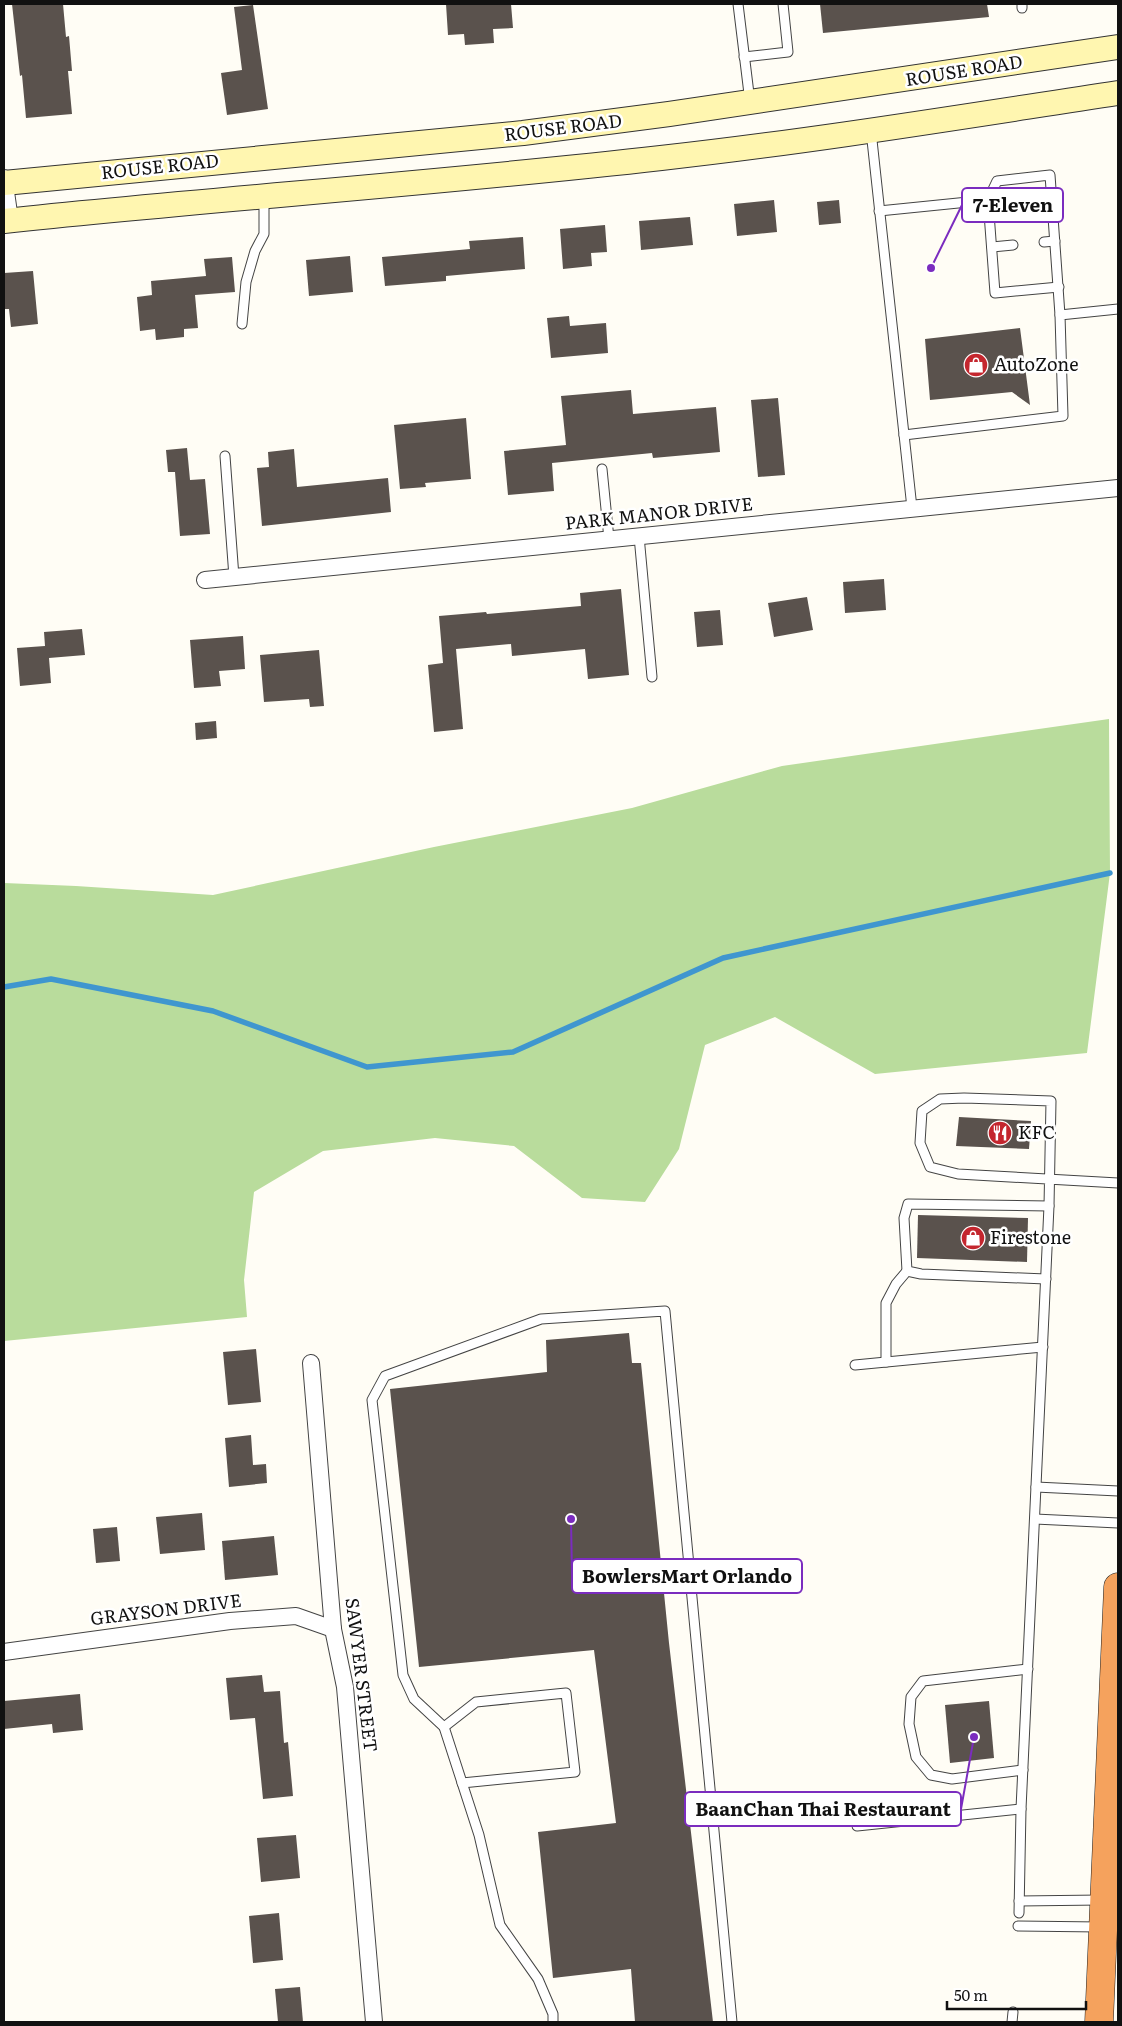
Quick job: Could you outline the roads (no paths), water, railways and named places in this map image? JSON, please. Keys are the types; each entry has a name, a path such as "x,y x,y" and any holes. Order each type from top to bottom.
{"highway":[{"path":"1099,2022 1118,1587"}],"street":[{"name":"ROUSE ROAD","path":"4,183 523,133 750,102 1118,47"},
{"name":"ROUSE ROAD","path":"7,220 546,171 711,152 1118,93"},
{"path":"4,178 7,220"},
{"name":"PARK MANOR DRIVE","path":"205,580 1118,488"},
{"name":"SAWYER STREET","path":"310,1363 333,1629 345,1687 374,2022"},
{"name":"GRAYSON DRIVE","path":"4,1652 230,1621 296,1616 333,1629"}],"lane":[{"path":"738,4 750,102"},
{"path":"744,58 788,52 783,4"},
{"path":"870,130 912,508"},
{"path":"904,435 1063,416 1059,287 1050,175 997,181 988,200 996,293 1059,287"},
{"path":"242,324 246,282 264,234 264,196"},
{"path":"879,211 988,200"},
{"path":"1040,211 1053,210"},
{"path":"989,216 1011,214"},
{"path":"1044,242 1055,240"},
{"path":"992,247 1013,245"},
{"path":"1060,315 1118,309"},
{"path":"225,456 234,577"},
{"path":"602,468 610,539"},
{"path":"639,536 652,677"},
{"path":"1018,1914 1021,1809 1049,1206 1050,1179 1051,1102 964,1098 940,1099 922,1111 920,1144 930,1167 958,1174 1050,1179 1118,1183"},
{"path":"886,1362 886,1303 896,1284 907,1270 904,1218 908,1204 1049,1206"},
{"path":"907,1270 921,1274 1046,1279"},
{"path":"553,2022 553,2014 538,1979 500,1925 479,1835 444,1727 414,1699 403,1675 372,1400 385,1376 541,1319 665,1311 732,2022"},
{"path":"855,1365 1043,1347"},
{"path":"1036,1487 1118,1491"},
{"path":"1035,1519 1118,1523"},
{"path":"1023,1770 952,1779 931,1775 916,1756 909,1724 911,1697 923,1680 1028,1669"},
{"path":"444,1727 476,1702 566,1693 575,1772 462,1783"},
{"path":"857,1826 1021,1809"},
{"path":"1019,1901 1103,1913"},
{"path":"1018,1926 1103,1913"},
{"path":"1012,2022 1013,2012"}],"waterway":[{"path":"4,987 51,979 213,1011 367,1067 513,1052 723,958 1110,873"}],"place":[{"name":"7-Eleven","path":"931,268"},
{"name":"AutoZone","path":"976,365"},
{"name":"KFC","path":"1000,1133"},
{"name":"Firestone","path":"973,1238"},
{"name":"BowlersMart Orlando","path":"571,1519"},
{"name":"BaanChan Thai Restaurant","path":"974,1737"}]}
